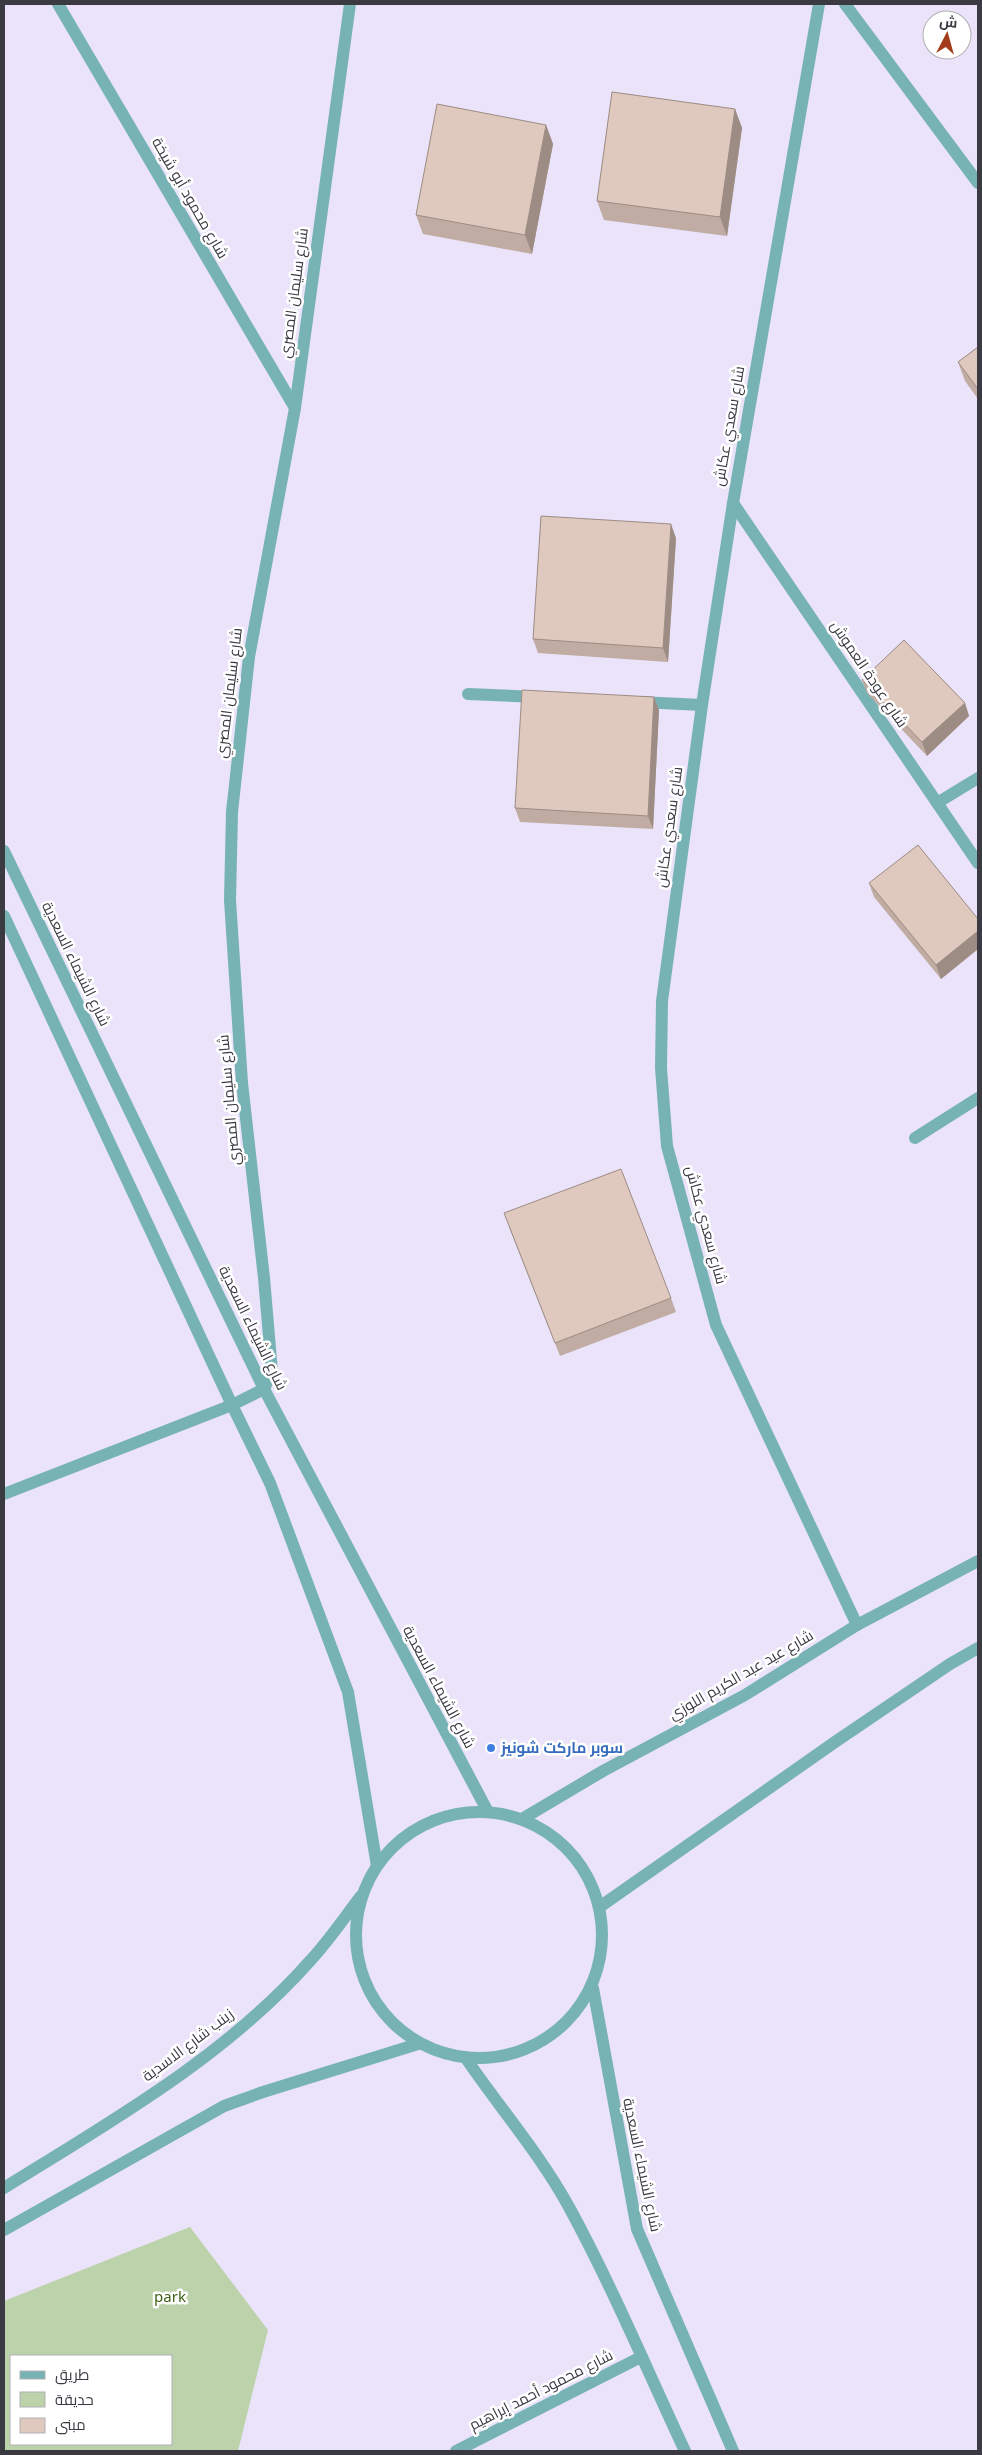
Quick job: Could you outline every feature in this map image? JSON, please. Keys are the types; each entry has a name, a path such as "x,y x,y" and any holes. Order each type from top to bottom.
{"street":[{"name":"شارع محمود أبو شيخة","path":"58,4 295,408"},
{"name":"شارع سليمان المصري","path":"264,1389 270,1378 272,1362 242,1083 230,900 232,812 248,657 295,408 350,4"},
{"name":"شارع سعدي عكاش","path":"819,4 733,503 702,705 662,1001 661,1068 667,1146 716,1325 857,1625"},
{"path":"846,4 978,183"},
{"name":"شارع عودة العموش","path":"733,503 978,864"},
{"path":"468,694 546,698"},
{"path":"624,701 702,705"},
{"path":"937,804 978,778"},
{"name":"شارع الشيماء السعدية","path":"4,851 264,1389 488,1812"},
{"path":"4,916 232,1406 270,1483 348,1692 377,1866"},
{"path":"915,1138 978,1098"},
{"path":"4,1494 232,1406 264,1389"},
{"name":"شارع عيد عبد الكريم اللوزي","path":"522,1819 603,1771 745,1695 857,1625 978,1562"},
{"path":"601,1906 835,1742 950,1664 978,1648"},
{"path":"488,1812 522,1819 558,1838 584,1869 601,1906 604,1946 593,1988 573,2018 545,2041 512,2055 476,2059 465,2058 418,2044 391,2023 370,1995 358,1963 355,1928 362,1894 377,1866 398,1842 425,1824 455,1814 488,1812"},
{"name":"زينب شارع الاسدية","path":"4,2188 120,2116 226,2041 310,1962 362,1894"},
{"name":"شارع الشيماء السعدية","path":"593,1988 637,2229 733,2451"},
{"path":"4,2230 224,2106 418,2044"},
{"path":"465,2058 495,2102 535,2153 568,2206 616,2299 685,2451"},
{"name":"شارع محمود أحمد إبراهيم","path":"456,2451 641,2357"}],"green space":[{"name":"park","path":"190,2227 268,2330 238,2451 4,2451 4,2301"}],"building":[{"path":"612,92 735,109 720,217 597,201"},
{"path":"437,104 546,125 525,235 416,215"},
{"path":"978,347 978,389 958,362"},
{"path":"541,516 671,524 663,648 533,639"},
{"path":"904,640 965,703 922,742 862,680"},
{"path":"522,690 654,697 648,816 515,808"},
{"path":"918,845 978,919 978,931 936,965 869,883"},
{"path":"621,1169 671,1298 555,1343 504,1213"}],"place":[{"name":"سوبر ماركت شونيز","path":"491,1748"}]}
